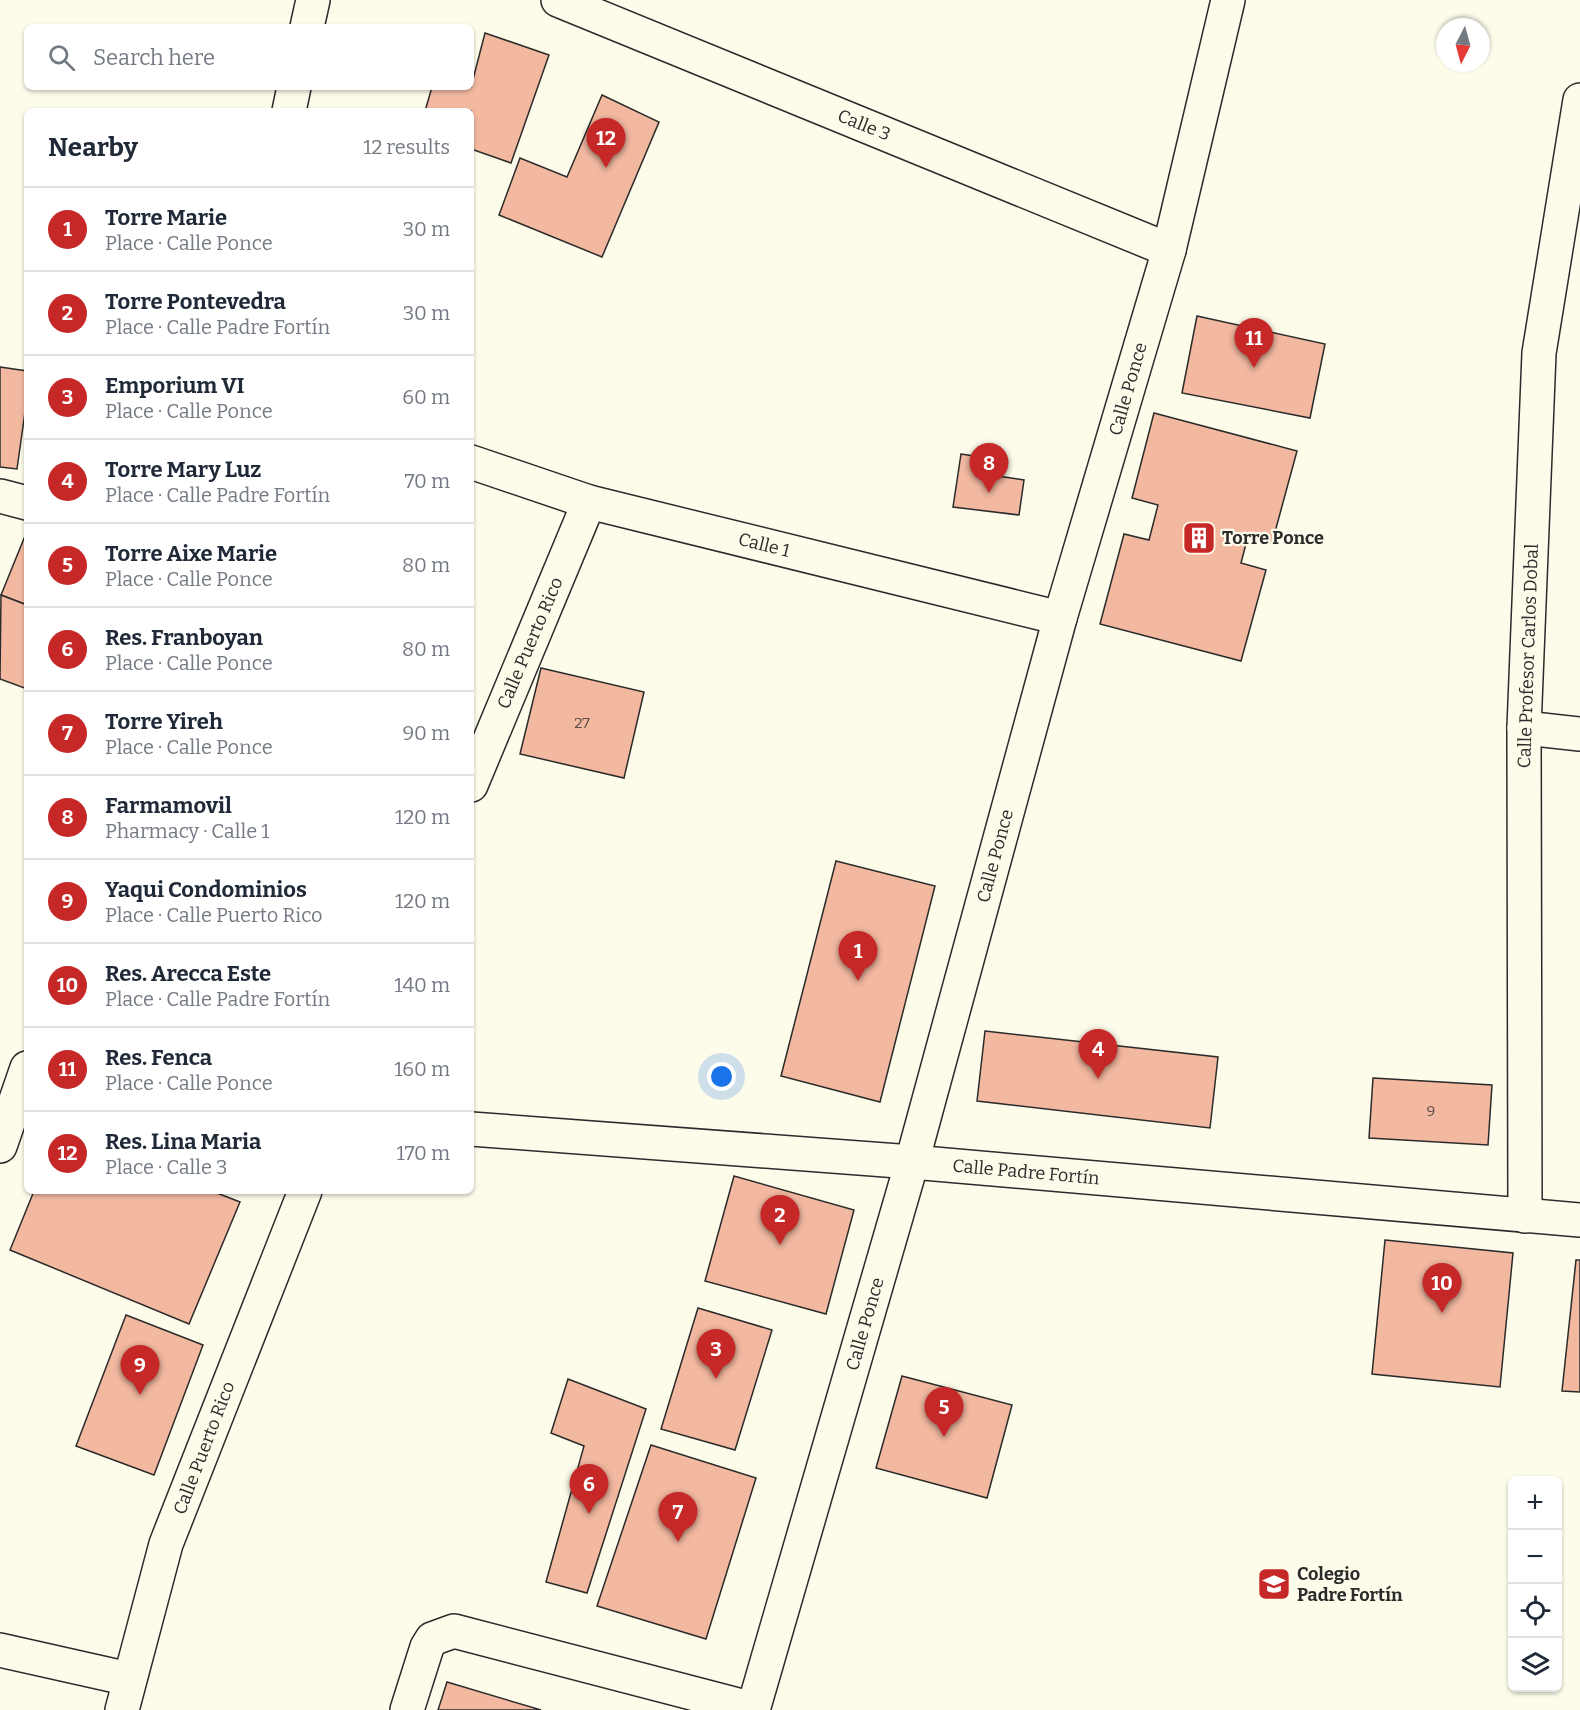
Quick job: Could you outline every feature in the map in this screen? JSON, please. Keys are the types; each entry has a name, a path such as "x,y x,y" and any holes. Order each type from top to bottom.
{"street":[{"path":"309,24 313,0"},
{"name":"Calle 3","path":"558,0 1169,250"},
{"name":"Calle Ponce","path":"753,1710 912,1162 1060,618 1169,250 1228,0"},
{"path":"290,108 293,90"},
{"name":"Calle Profesor Carlos Dobal","path":"1525,1216 1524,728 1539,353 1580,100"},
{"name":"Calle 1","path":"474,463 589,502 1060,618"},
{"path":"0,496 24,502"},
{"name":"Calle Puerto Rico","path":"474,778 589,502"},
{"path":"1524,728 1580,734"},
{"path":"0,1146 24,1077"},
{"name":"Calle Padre Fortín","path":"474,1129 912,1162 1580,1220"},
{"name":"Calle Puerto Rico","path":"126,1694 166,1544 304,1194"},
{"path":"407,1710 427,1647 432,1639 454,1631 753,1710"},
{"path":"0,1650 126,1694"}],"building":[{"path":"485,33 549,55 511,163 474,150 474,108 426,108 431,90 474,90 474,75"},
{"path":"602,95 659,122 602,257 499,215 520,158 567,177"},
{"path":"1197,316 1325,344 1310,418 1182,393"},
{"path":"0,367 24,371 24,419 17,469 0,467"},
{"name":"Torre Ponce","path":"1154,413 1297,451 1272,543 1248,536 1241,563 1266,570 1241,661 1100,624 1124,534 1149,540 1158,505 1132,498"},
{"path":"961,454 993,459 991,475 1024,480 1019,515 953,507"},
{"path":"24,538 24,604 1,595"},
{"path":"1,595 24,604 24,688 0,679"},
{"path":"541,668 644,692 624,778 520,754"},
{"path":"836,861 935,886 880,1102 781,1076"},
{"path":"985,1031 1218,1057 1210,1128 977,1101"},
{"path":"1373,1078 1492,1085 1488,1145 1369,1138"},
{"path":"734,1176 854,1210 826,1314 705,1281"},
{"path":"33,1194 220,1194 240,1202 189,1324 10,1250"},
{"path":"1385,1240 1513,1253 1500,1387 1372,1374"},
{"path":"1576,1260 1580,1260 1580,1392 1562,1391"},
{"path":"698,1308 772,1330 735,1450 661,1429"},
{"path":"126,1315 203,1345 154,1475 76,1446"},
{"path":"902,1376 1012,1405 987,1498 876,1468"},
{"path":"568,1379 646,1409 587,1593 546,1582 584,1446 551,1433"},
{"path":"651,1445 756,1478 706,1639 597,1606"},
{"path":"447,1682 541,1710 438,1710"}],"place":[{"name":"Res. Lina Maria","path":"606,168"},
{"name":"Res. Fenca","path":"1254,368"},
{"name":"Farmamovil","path":"989,493"},
{"name":"Torre Ponce","path":"1199,538"},
{"name":"Torre Marie","path":"858,981"},
{"name":"Torre Mary Luz","path":"1098,1079"},
{"name":"Torre Pontevedra","path":"780,1245"},
{"name":"Res. Arecca Este","path":"1442,1313"},
{"name":"Emporium VI","path":"716,1379"},
{"name":"Yaqui Condominios","path":"140,1395"},
{"name":"Torre Aixe Marie","path":"944,1437"},
{"name":"Res. Franboyan","path":"589,1514"},
{"name":"Torre Yireh","path":"678,1542"},
{"name":"Colegio Padre Fortín","path":"1274,1584"}]}
